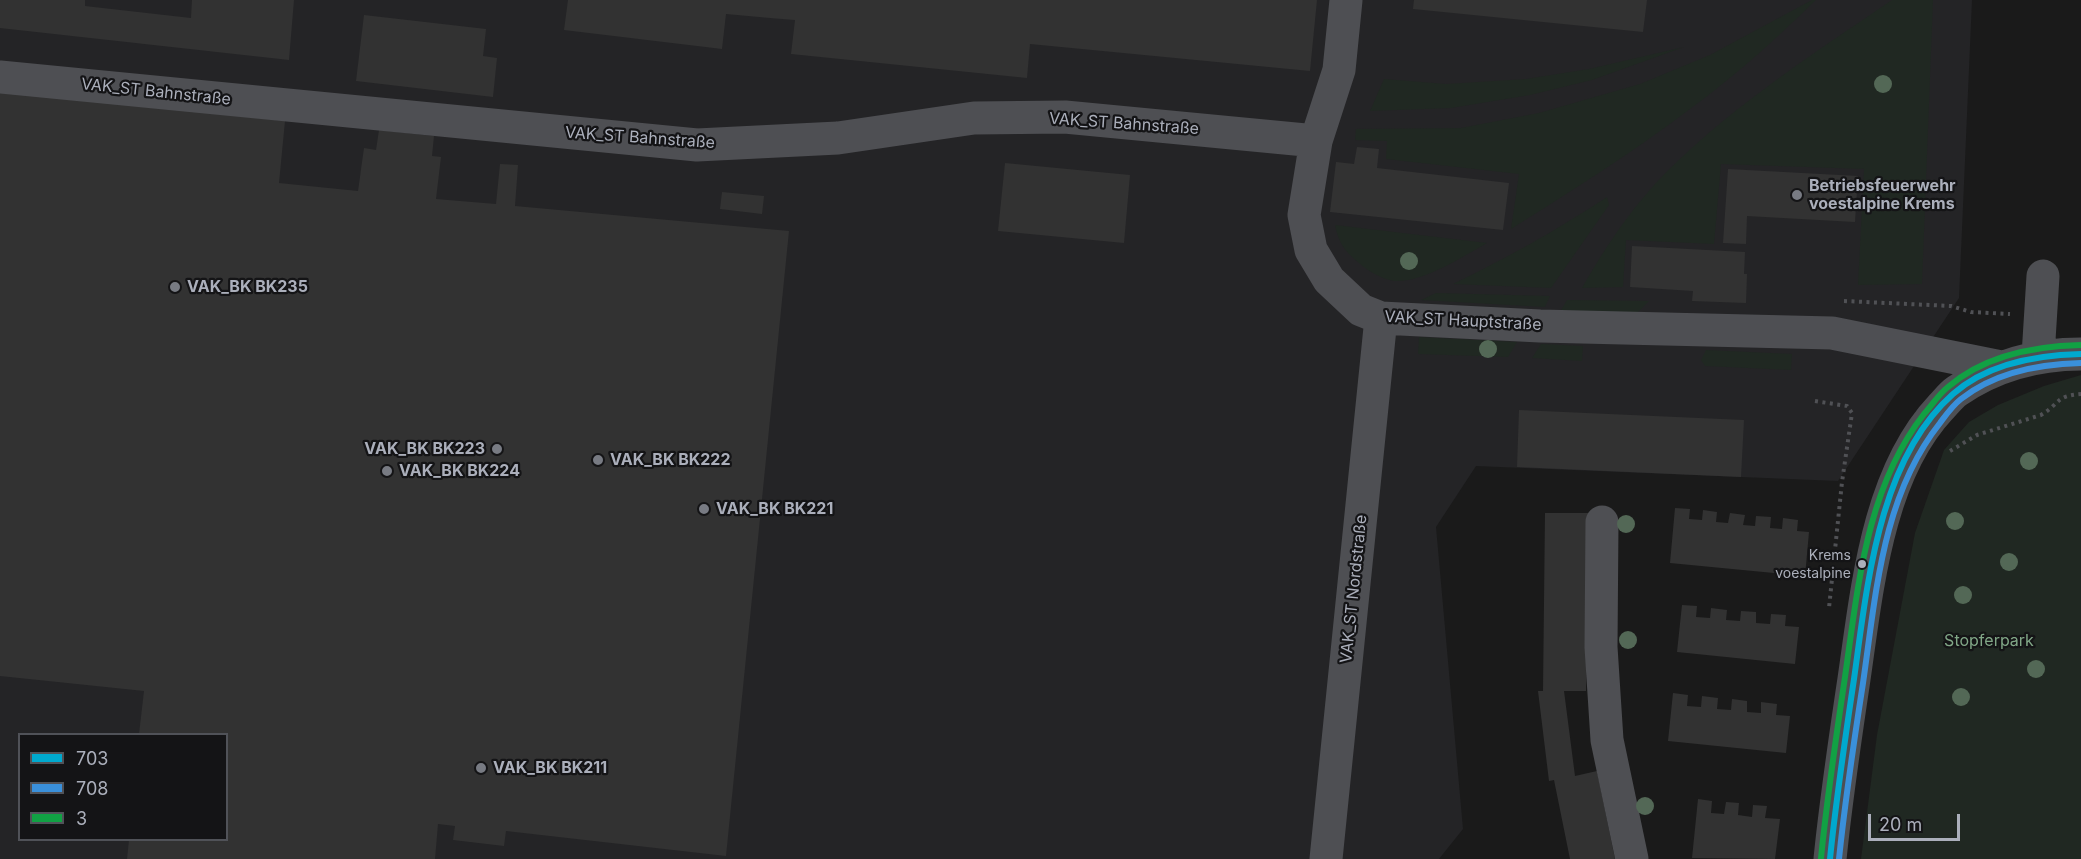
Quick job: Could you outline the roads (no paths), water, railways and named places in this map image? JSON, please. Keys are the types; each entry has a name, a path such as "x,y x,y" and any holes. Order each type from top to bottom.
{"street":[{"name":"VAK_ST Hauptstraße","path":"1346,0 1339,70 1316,141 1304,215 1311,250 1329,280 1361,310 1381,318 1540,326 1832,333 2001,367"},
{"name":"VAK_ST Bahnstraße","path":"0,77 697,145 838,138 974,118 1065,117 1316,141"},
{"path":"2038,356 2043,276"},
{"name":"VAK_ST Nordstraße","path":"1326,859 1381,318"},
{"path":"1830,859 1845,733 1868,584 1883,520 1901,466 1927,422 1956,392 2001,367 2038,356 2081,354"},
{"path":"1602,522 1601,647 1608,740 1632,859"}],"place":[{"name":"Betriebsfeuerwehr voestalpine Krems","path":"1797,195"},
{"name":"VAK_BK BK235","path":"175,287"},
{"name":"VAK_BK BK223","path":"497,449"},
{"name":"VAK_BK BK222","path":"598,460"},
{"name":"VAK_BK BK224","path":"387,471"},
{"name":"VAK_BK BK221","path":"704,509"},
{"name":"Krems voestalpine","path":"1862,564"},
{"name":"VAK_BK BK211","path":"481,768"}],"park label":[{"name":"Stopferpark","path":"1989,641"}]}
